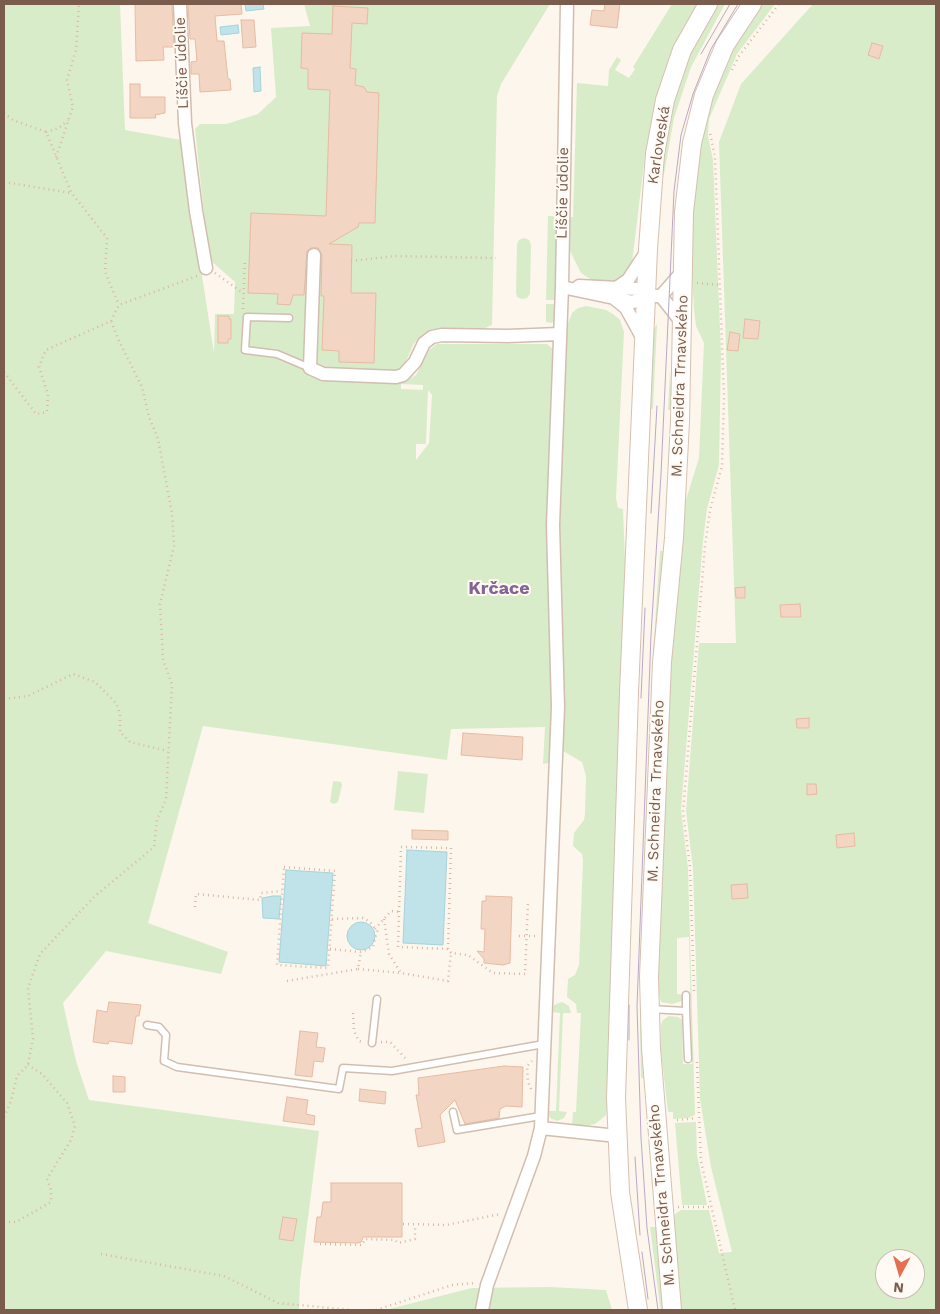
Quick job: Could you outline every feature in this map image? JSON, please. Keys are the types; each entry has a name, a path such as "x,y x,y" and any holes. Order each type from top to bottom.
{"main road":[{"name":"Karloveská","path":"654,296 648,249 655,154 665,100 682,50 708,4"},
{"path":"689,277 688,175 696,122 716,63 730,37 752,4"},
{"name":"M. Schneidra Trnavského","path":"672,1310 663,1218 649,1009 661,670 675,514 683,324 689,277"},
{"name":"M. Schneidra Trnavského","path":"638,1310 625,1231 617,1136 619,980 644,342 654,296"}],"street":[{"name":"Líščie údolie","path":"180,4 185,123 196,211 206,268"},
{"name":"Líščie údolie","path":"482,1310 486,1285 534,1156 541,1122 558,707 553,525 562,287 567,4"},
{"path":"616,293 628,280 648,249"},
{"path":"314,255 310,368 323,374 396,377 409,370 424,343 432,337 442,335 508,336 559,334"},
{"path":"654,296 689,277"},
{"path":"562,287 616,293 639,289 654,296 683,324"},
{"path":"616,293 636,321 644,342"},
{"path":"541,1122 617,1136"}],"lane":[{"path":"289,318 247,317 245,350 277,354 310,368"},
{"path":"686,995 688,1059"},
{"path":"372,1043 377,999"},
{"path":"649,1009 686,1011"},
{"path":"147,1025 159,1027 166,1034 164,1061 177,1067 339,1089 343,1068 392,1071 544,1044"},
{"path":"453,1112 457,1130 541,1122"}],"path":[{"path":"56,157 70,117 72,99 67,80 76,50 79,4"},
{"path":"731,71 739,56 779,4"},
{"path":"4,113 13,120 46,132 59,128 70,117"},
{"path":"694,996 690,867 683,812 705,546 710,510 722,466 724,397 715,156 710,136 710,127"},
{"path":"46,132 73,194 107,238 105,272 119,305"},
{"path":"4,182 73,194"},
{"path":"351,261 395,256 496,258"},
{"path":"244,259 242,306 247,317"},
{"path":"4,372 36,414 47,412 48,395 39,367 46,350 111,321 119,305 200,275 206,268 243,293"},
{"path":"689,277 721,285"},
{"path":"4,1117 11,1101 17,1076 28,1065 33,1039 28,988 40,954 94,897 154,847 158,820 166,799 172,685 164,659 160,604 174,546 172,513 158,439 149,417 142,387 118,341 111,321"},
{"path":"4,699 28,696 74,674 95,682 116,703 120,714 120,732 130,742 168,752"},
{"path":"287,981 358,969 401,973 448,981 451,953 448,949 451,848 401,847 398,947 448,949"},
{"path":"284,867 335,871 328,968 277,964 282,891 284,867"},
{"path":"195,907 196,894 260,900 261,893 282,891"},
{"path":"451,953 468,954 493,973 525,974 528,902"},
{"path":"375,929 391,911 399,912"},
{"path":"330,949 361,952 373,946 376,941 375,929 370,922 363,918 332,919"},
{"path":"384,919 388,954 401,973"},
{"path":"519,936 548,936"},
{"path":"358,969 361,952"},
{"path":"696,1055 697,1118 701,1161 735,1310"},
{"path":"4,1222 16,1222 51,1202 51,1190 47,1179 65,1149 75,1126 67,1102 42,1074 28,1065"},
{"path":"677,1120 697,1118"},
{"path":"682,1207 710,1207"},
{"path":"403,1224 446,1225 504,1213"},
{"path":"320,1244 362,1245 365,1239 395,1240 398,1243 415,1239 416,1225"},
{"path":"101,1254 224,1276 278,1303 352,1310"},
{"path":"376,1310 452,1285 470,1282 486,1285"}],"green space":[{"path":"4,4 120,4 125,130 181,140 214,353 215,314 234,314 235,282 210,260 202,219 204,214 195,129 200,124 226,124 258,114 276,97 271,28 310,26 304,4 550,4 501,84 497,96 492,325 483,329 443,328 426,332 414,343 403,368 402,383 416,375 429,350 437,344 547,344 553,349 552,709 549,763 543,764 545,727 451,729 447,760 203,726 148,923 228,952 221,974 106,951 63,1003 76,1061 89,1100 319,1131 300,1281 299,1309 311,1310 4,1310","holes":["401,384 423,385 423,390 401,389","428,390 432,395 429,443 416,460 416,444 426,444"]},
{"path":"672,4 699,4 677,43 656,102 645,155 632,263 616,281 593,281 581,273 569,249 569,217 573,217 577,83 608,86 609,70 617,57 621,60 615,70 629,78 635,69 633,67"},
{"path":"718,4 725,4 691,67 674,118 664,174 662,174 661,163 669,117 685,65 695,42"},
{"path":"762,4 775,4 737,54 709,119 708,136 713,160 721,353 719,465 707,509 703,541 681,810 688,868 695,1115 688,1118 673,1119 673,1112 668,1112 661,1052 661,1025 663,1020 669,1016 678,1017 682,1020 683,1064 692,1064 689,937 677,938 677,994 683,995 682,1001 672,1004 661,1002 657,985 669,677 685,503 699,458 704,343 696,326 694,309 690,246 693,200 701,136 713,90 736,42"},
{"path":"813,4 936,4 936,1310 681,1310 676,1280 674,1215 681,1210 709,1210 719,1253 732,1252 711,1167 700,1099 693,869 686,811 699,643 736,643 719,142 741,84"},
{"path":"548,216 557,216 555,300 546,300"},
{"path":"524,238 529,240 531,245 530,294 527,298 522,299 517,297 516,292 517,244 519,240"},
{"path":"546,304 555,304 554,321 552,323 546,322"},
{"path":"586,306 606,310 613,314 620,320 624,332 616,498 618,508 623,509 626,586 607,1109 606,1115 595,1124 584,1126 572,1125 573,1112 576,1112 581,1013 577,1013 576,1004 567,997 568,979 575,975 579,965 583,860 582,854 573,846 574,833 584,820 586,776 582,762 563,751 564,665 559,503 565,332 572,313 578,308"},
{"path":"657,324 653,409 648,409 653,331"},
{"path":"670,370 672,410 668,410"},
{"path":"660,551 666,551 655,653 653,653"},
{"path":"398,771 428,774 424,813 394,810"},
{"path":"333,781 341,782 342,785 338,802 334,804 330,802"},
{"path":"641,989 645,1078 641,1078"},
{"path":"562,1002 569,1006 571,1013 563,1013 559,1111 567,1112 564,1118 557,1121 550,1118 548,1111 556,1111 560,1013 552,1012 554,1005"},
{"path":"696,1122 697,1155 707,1205 682,1205 675,1123"},
{"path":"650,1227 656,1227 665,1310 661,1310 660,1306"},
{"path":"550,1287 606,1290 612,1310 385,1310 472,1288"}],"water":[{"path":"245,4 263,4 264,9 246,11"},
{"path":"238,25 239,33 221,35 220,27"},
{"path":"260,67 261,91 254,92 253,68"},
{"path":"407,850 447,852 443,945 403,943"},
{"path":"286,870 333,873 326,966 279,962"},
{"path":"281,896 279,919 263,918 262,898"},
{"path":"361,922 371,926 375,936 371,946 361,950 351,946 347,936 351,926"}],"building":[{"path":"135,4 172,4 174,47 163,47 164,60 136,61"},
{"path":"188,4 241,4 242,14 215,16 217,41 224,41 231,90 200,92 199,74 191,74 191,62 197,61 195,39 190,39"},
{"path":"605,4 620,4 617,28 590,25 592,10 604,11"},
{"path":"333,6 368,8 367,24 352,23 350,68 356,69 355,85 364,87 367,92 379,93 375,223 359,223 358,227 329,244 352,245 351,293 376,293 374,363 339,362 339,351 322,350 324,296 321,296 322,255 318,248 311,248 307,251 304,295 293,295 290,305 277,304 278,294 248,293 251,213 326,216 330,90 308,89 308,69 301,68 302,33 332,34"},
{"path":"241,20 254,20 256,47 243,48"},
{"path":"872,43 883,46 879,59 868,55"},
{"path":"130,84 140,84 140,97 165,97 165,113 155,115 156,118 130,118"},
{"path":"218,316 229,316 229,319 231,319 231,339 228,339 228,343 218,343"},
{"path":"745,319 760,321 758,339 743,338"},
{"path":"730,332 740,334 738,351 727,350"},
{"path":"745,587 745,598 736,598 735,588"},
{"path":"800,604 801,617 781,617 780,605"},
{"path":"809,718 809,728 797,728 796,719"},
{"path":"463,733 523,737 522,760 461,755"},
{"path":"807,784 816,784 817,794 807,795"},
{"path":"412,830 448,831 448,840 412,839"},
{"path":"854,833 855,846 837,848 836,835"},
{"path":"747,884 748,898 732,899 731,885"},
{"path":"486,896 512,897 510,963 503,965 484,963 484,959 477,951 484,952 485,929 481,929 482,901 486,901"},
{"path":"109,1002 141,1005 139,1016 136,1016 132,1044 109,1041 108,1044 93,1042 97,1010 107,1012"},
{"path":"300,1031 318,1033 316,1047 325,1048 323,1062 314,1061 312,1077 295,1075"},
{"path":"504,1066 523,1067 522,1107 506,1106 500,1109 499,1118 465,1124 455,1100 440,1115 445,1142 418,1147 415,1129 422,1128 416,1095 419,1095 418,1078"},
{"path":"113,1076 125,1077 125,1092 113,1092"},
{"path":"360,1089 386,1092 385,1104 359,1101"},
{"path":"287,1097 308,1100 306,1114 315,1116 314,1125 283,1121"},
{"path":"331,1183 402,1183 402,1237 363,1237 361,1242 358,1243 314,1242 317,1217 321,1217 323,1202 331,1202"},
{"path":"283,1217 297,1219 293,1241 279,1239"}],"tram line":[{"path":"701,54 730,4"},
{"path":"658,1310 647,1228 641,1138 637,1006 651,635 661,474 674,191 681,135 693,94 711,49 738,4"},
{"path":"651,513 657,406"},
{"path":"641,698 645,608"},
{"path":"629,1005 629,1040"},
{"path":"635,1157 640,1235"},
{"path":"642,1252 648,1299"}],"district":[{"name":"Krčace","path":"499,589"}]}
